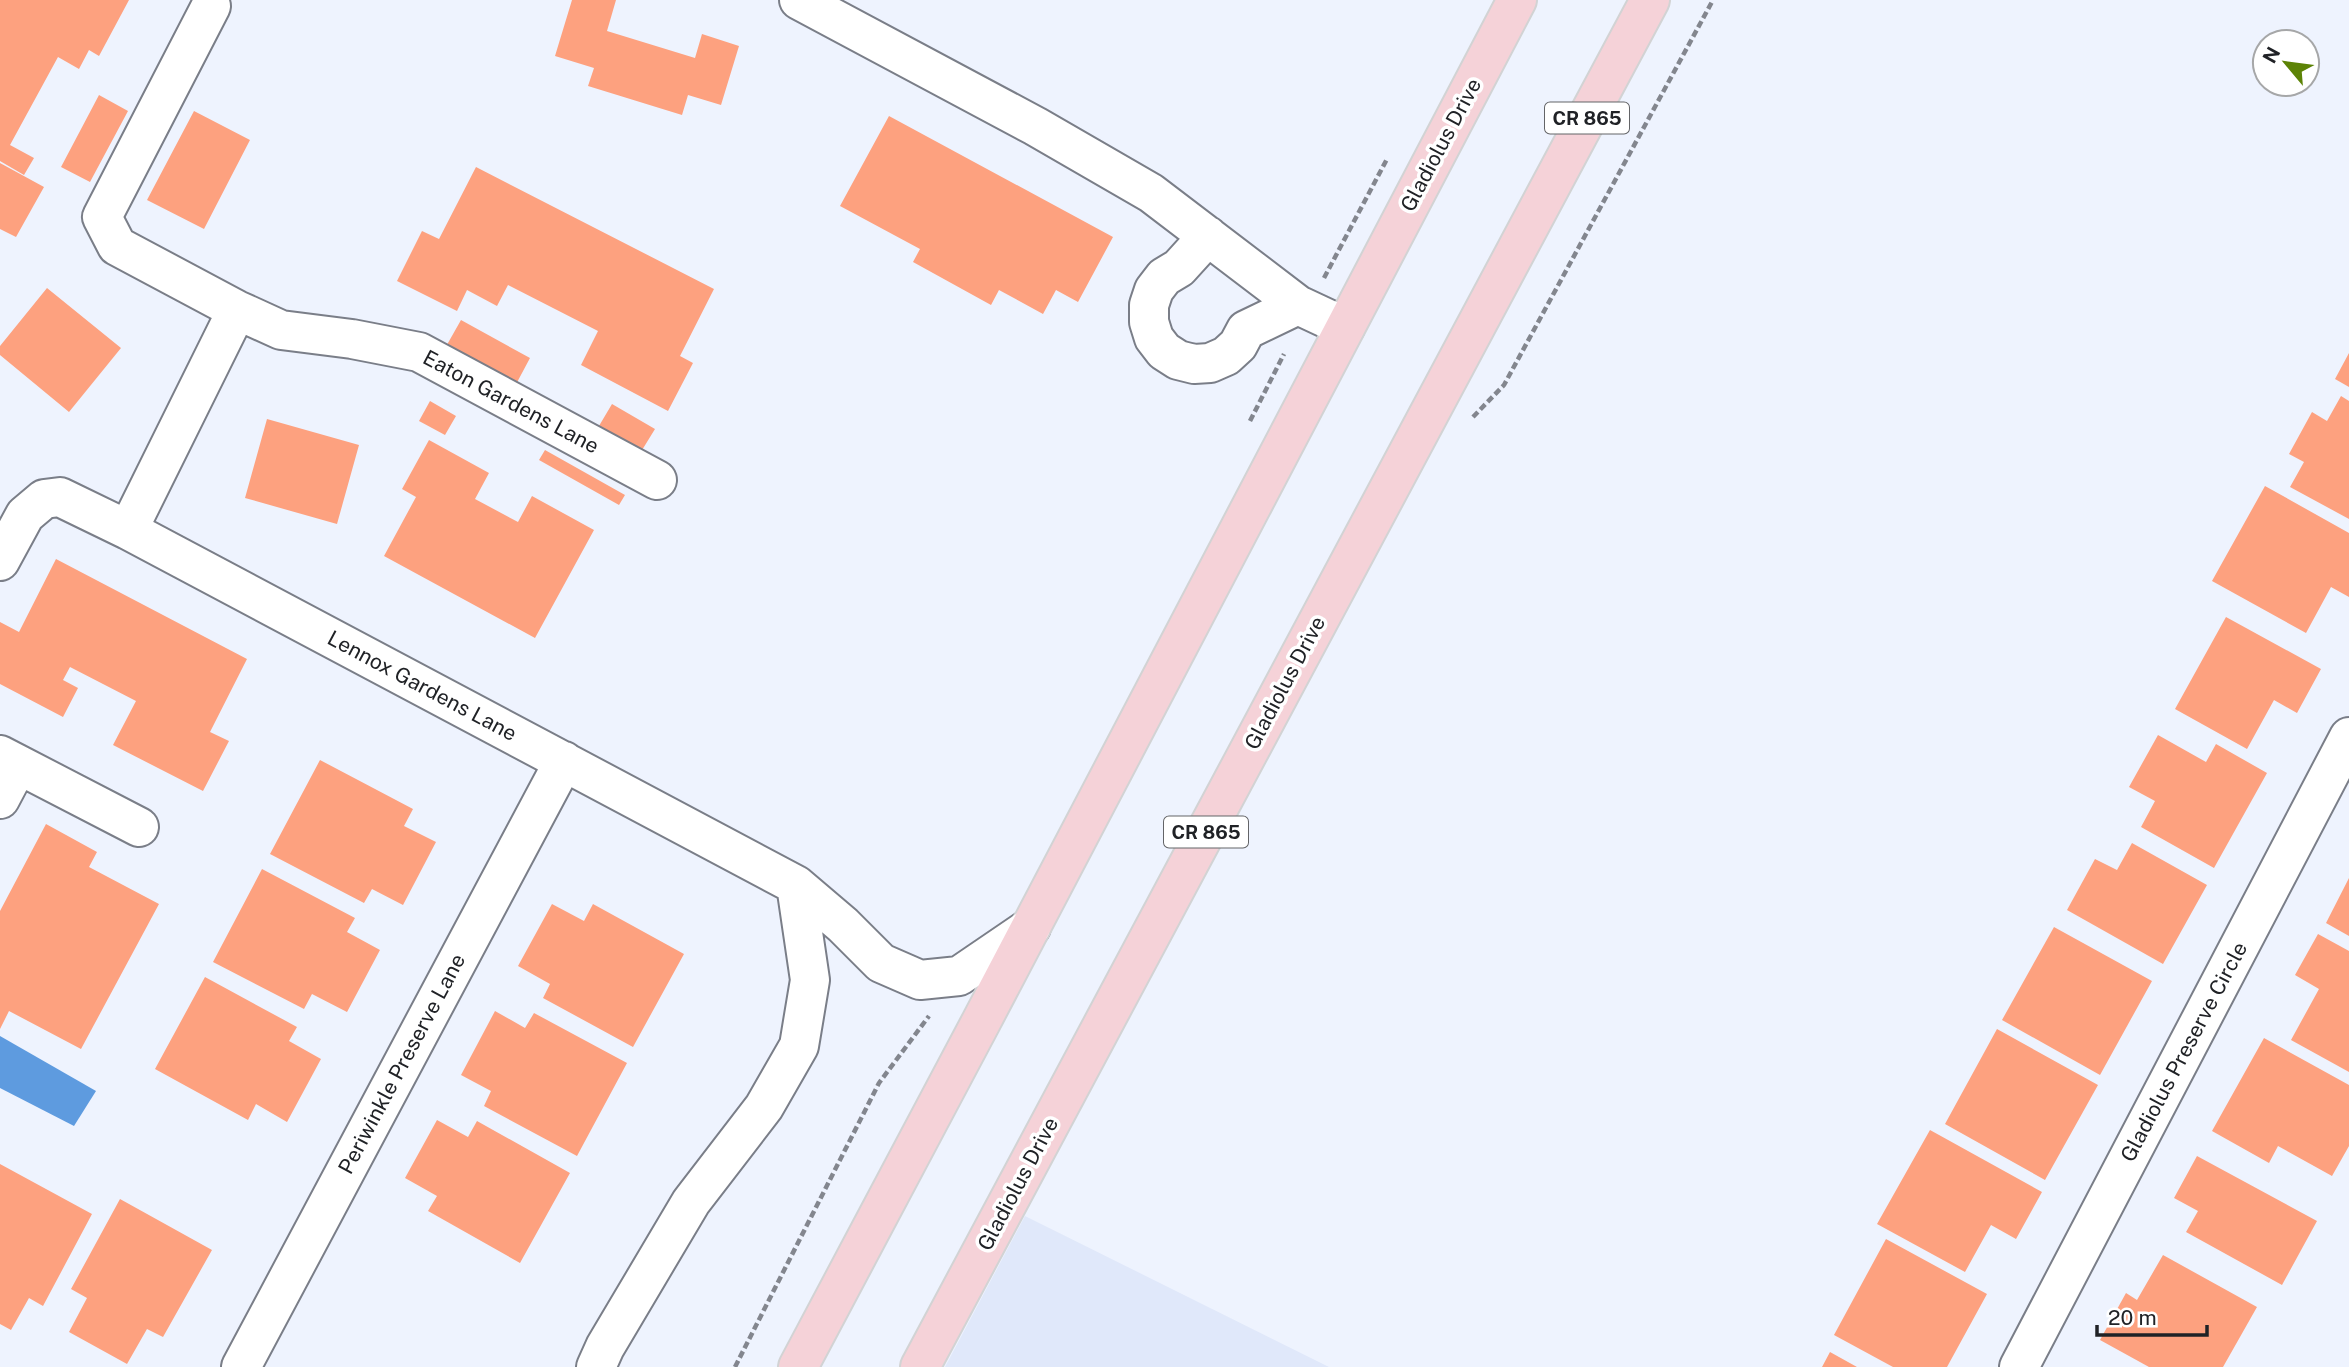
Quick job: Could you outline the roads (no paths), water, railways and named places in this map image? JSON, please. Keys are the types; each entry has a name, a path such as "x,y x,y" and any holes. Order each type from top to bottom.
{"main road":[{"name":"Gladiolus Drive","path":"798,1367 1517,0"},
{"name":"Gladiolus Drive","path":"920,1367 1650,0"}],"street":[{"path":"799,0 1035,126 1151,193 1303,307 1345,327"},
{"name":"Eaton Gardens Lane","path":"211,6 102,217 117,246 237,310 281,330 352,339 419,352 657,480"},
{"path":"1208,236 1179,268 1164,277 1154,290 1149,305 1149,322 1154,338 1164,351 1178,360 1194,364 1210,363 1226,356 1238,345 1246,330 1303,307"},
{"path":"128,530 237,310"},
{"name":"Lennox Gardens Lane","path":"0,561 25,515 44,499 61,497 128,530 796,886 881,963 920,980 959,976 1031,927"},
{"name":"Gladiolus Preserve Circle","path":"2019,1367 2349,737"},
{"path":"0,799 9,760 139,827"},
{"name":"Periwinkle Preserve Lane","path":"241,1367 564,761"},
{"path":"596,1367 605,1347 691,1202 764,1107 799,1046 810,981 796,886"}],"water":[{"path":"0,1036 96,1091 74,1126 0,1088"}]}
